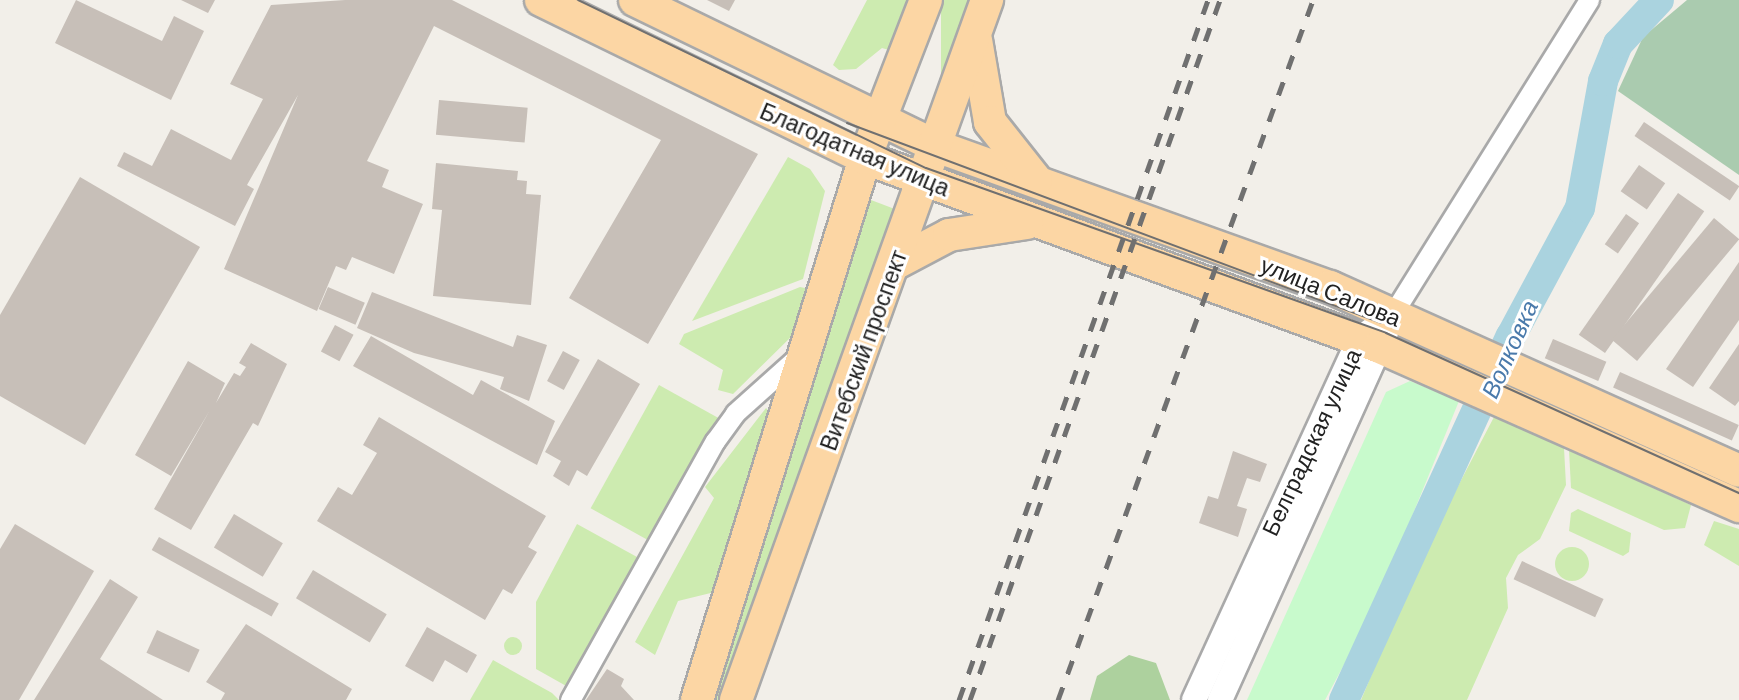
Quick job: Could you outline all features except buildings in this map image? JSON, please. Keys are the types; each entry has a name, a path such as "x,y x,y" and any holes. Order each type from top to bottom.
{"main road":[{"name":"Благодатная улица","path":"541,0 865,158 1179,275"},
{"name":"Благодатная улица","path":"635,0 933,145 1189,236"},
{"name":"Витебский проспект","path":"697,700 865,158 926,0"},
{"name":"Витебский проспект","path":"736,700 894,264 933,145 981,14"},
{"path":"981,14 979,86 990,121 1040,184"},
{"path":"894,264 949,235 1032,222"},
{"name":"улица Салова","path":"1189,236 1392,315 1739,471"},
{"name":"улица Салова","path":"1179,275 1370,343 1458,379 1739,506"}],"street":[{"path":"1392,315 1589,0"},
{"name":"Белградская улица","path":"1194,700 1370,343 1392,315"},
{"name":"Белградская улица","path":"1220,700 1370,343"},
{"path":"570,700 715,441 735,413 808,347"}],"green space":[{"path":"867,0 908,0 889,50 882,48 856,69 839,70 833,65"},
{"path":"941,0 972,0 972,91 941,91"},
{"path":"1687,0 1739,0 1739,175 1618,91 1643,37"},
{"path":"788,157 810,169 825,191 803,279 692,321"},
{"path":"871,200 900,211 721,700 710,700"},
{"path":"800,287 810,289 795,333 733,394 718,390 723,370 679,344 684,334"},
{"path":"1410,381 1459,401 1375,607 1325,700 1247,700 1386,392"},
{"path":"659,385 721,419 653,543 591,508"},
{"path":"766,408 771,413 723,590 678,601 655,655 635,642 714,498 705,487"},
{"path":"1494,417 1564,448 1566,485 1540,539 1518,555 1506,578 1508,608 1467,700 1361,700 1420,559"},
{"path":"1569,450 1691,505 1685,528 1664,530 1571,488"},
{"path":"1578,509 1631,533 1629,552 1623,556 1569,531 1571,513"},
{"path":"1714,521 1739,529 1739,566 1704,545"},
{"path":"577,524 637,557 568,687 536,669 536,602"},
{"path":"1572,547 1584,552 1589,564 1584,576 1572,581 1560,576 1555,564 1560,552"},
{"path":"513,637 519,640 522,646 519,652 513,655 507,652 504,646 507,640"},
{"path":"1129,655 1156,663 1170,700 1090,700 1097,676"},
{"path":"493,660 552,693 559,700 470,700"}],"waterway":[{"name":"Волковка","path":"1344,700 1511,336 1580,208 1603,81 1618,44 1659,0"}],"tram line":[{"path":"578,0 926,168 1386,333 1739,493"},
{"path":"847,123 1381,323"}],"railway":[{"path":"959,700 1208,0"},
{"path":"970,700 1220,0"},
{"path":"1058,700 1313,0"}]}
